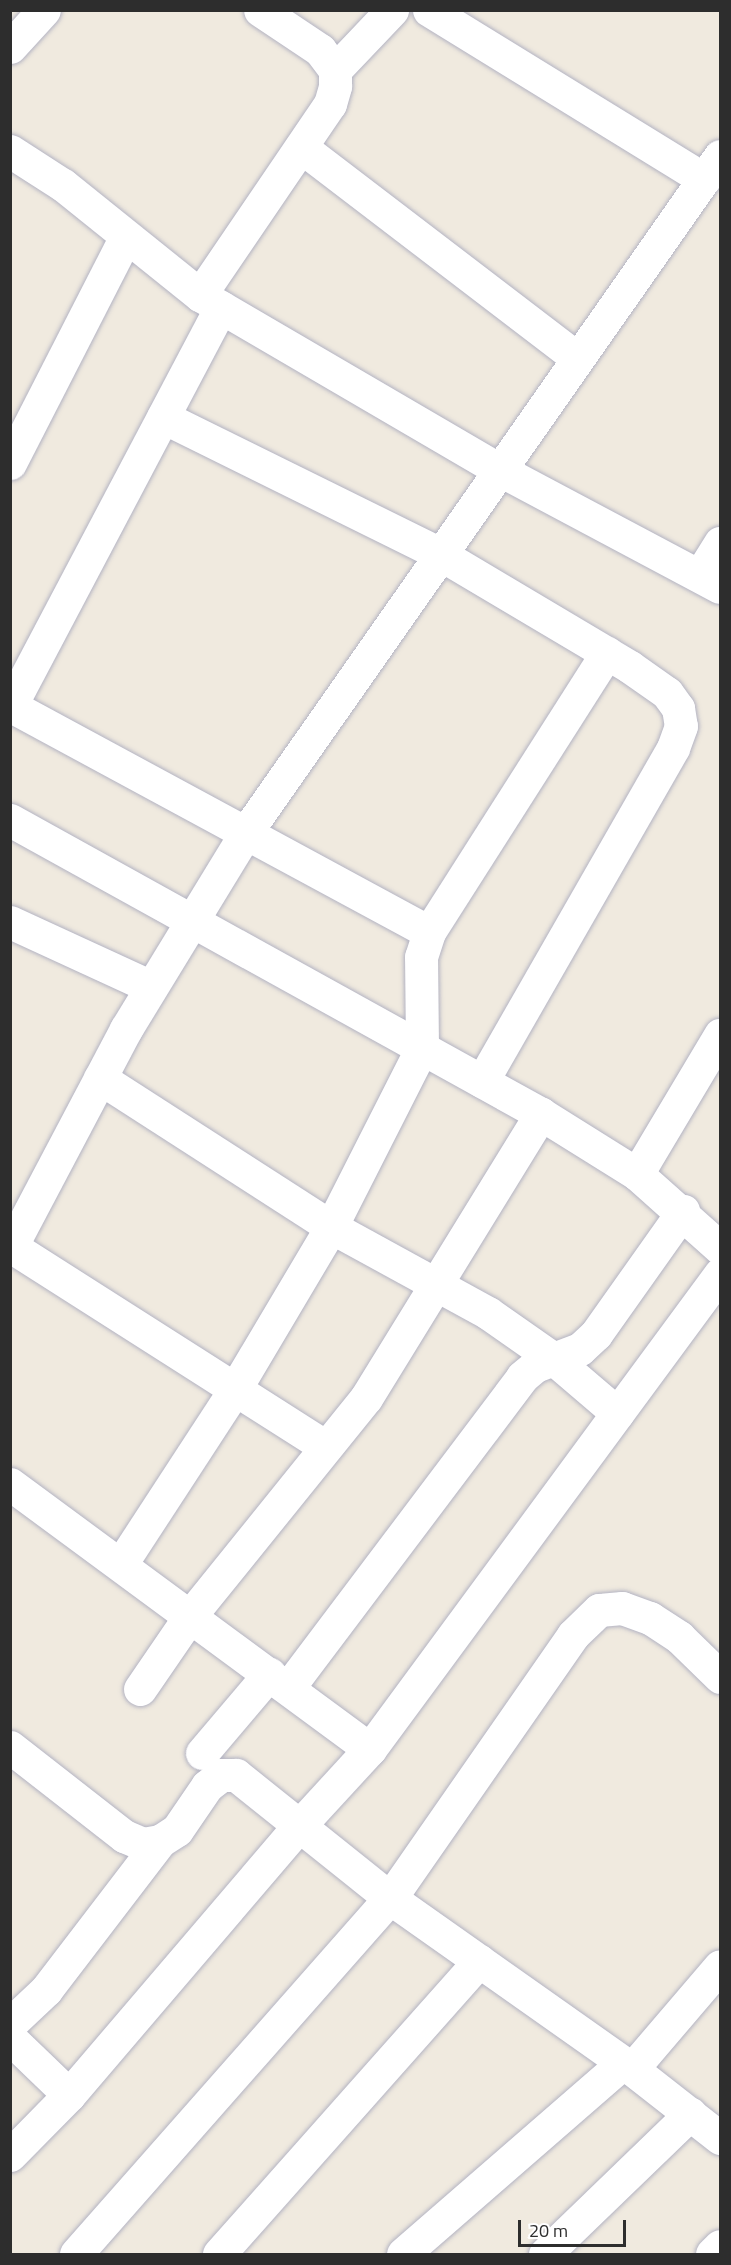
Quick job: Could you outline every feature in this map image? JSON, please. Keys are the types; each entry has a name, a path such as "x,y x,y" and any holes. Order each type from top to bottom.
{"street":[{"path":"260,10 320,50 335,69"},
{"path":"392,10 335,69 330,104 301,147 210,301 163,417 11,706 247,831 429,932"},
{"path":"326,1448 11,1248 100,1078 151,987 247,831 498,469 712,167 429,10"},
{"path":"301,147 577,358"},
{"path":"10,151 63,185 125,238 210,301 498,469 710,580 720,543"},
{"path":"10,463 125,238"},
{"path":"163,417 440,554 607,653 667,693 678,708 681,726 673,748 482,1081"},
{"path":"121,1564 235,1389 331,1227 422,1048 421,957 429,932 607,653"},
{"path":"10,820 541,1114 637,1174 683,1211 720,1248"},
{"path":"10,921 151,987"},
{"path":"637,1174 720,1035"},
{"path":"100,1078 331,1227 437,1288 488,1313 555,1360 617,1413"},
{"path":"140,1689 190,1616 366,1398 437,1288 541,1114"},
{"path":"202,1753 278,1681 522,1377 536,1366 580,1348 596,1334 683,1211"},
{"path":"10,2155 69,2095 300,1825 370,1749 720,1274"},
{"path":"10,1484 370,1749"},
{"path":"76,2254 154,2170 387,1896 391,1897 573,1635 599,1610 622,1608 650,1618 678,1637 720,1677"},
{"path":"10,1747 124,1836 143,1844 160,1841"},
{"path":"10,2024 46,1990 160,1841 177,1830 207,1786 222,1775 236,1775 250,1783 387,1896 627,2066 720,2138"},
{"path":"219,2254 479,1960"},
{"path":"403,2254 627,2066 720,1966"},
{"path":"10,2038 69,2095"},
{"path":"546,2254 690,2114"},
{"path":"712,2254 720,2246"}]}
